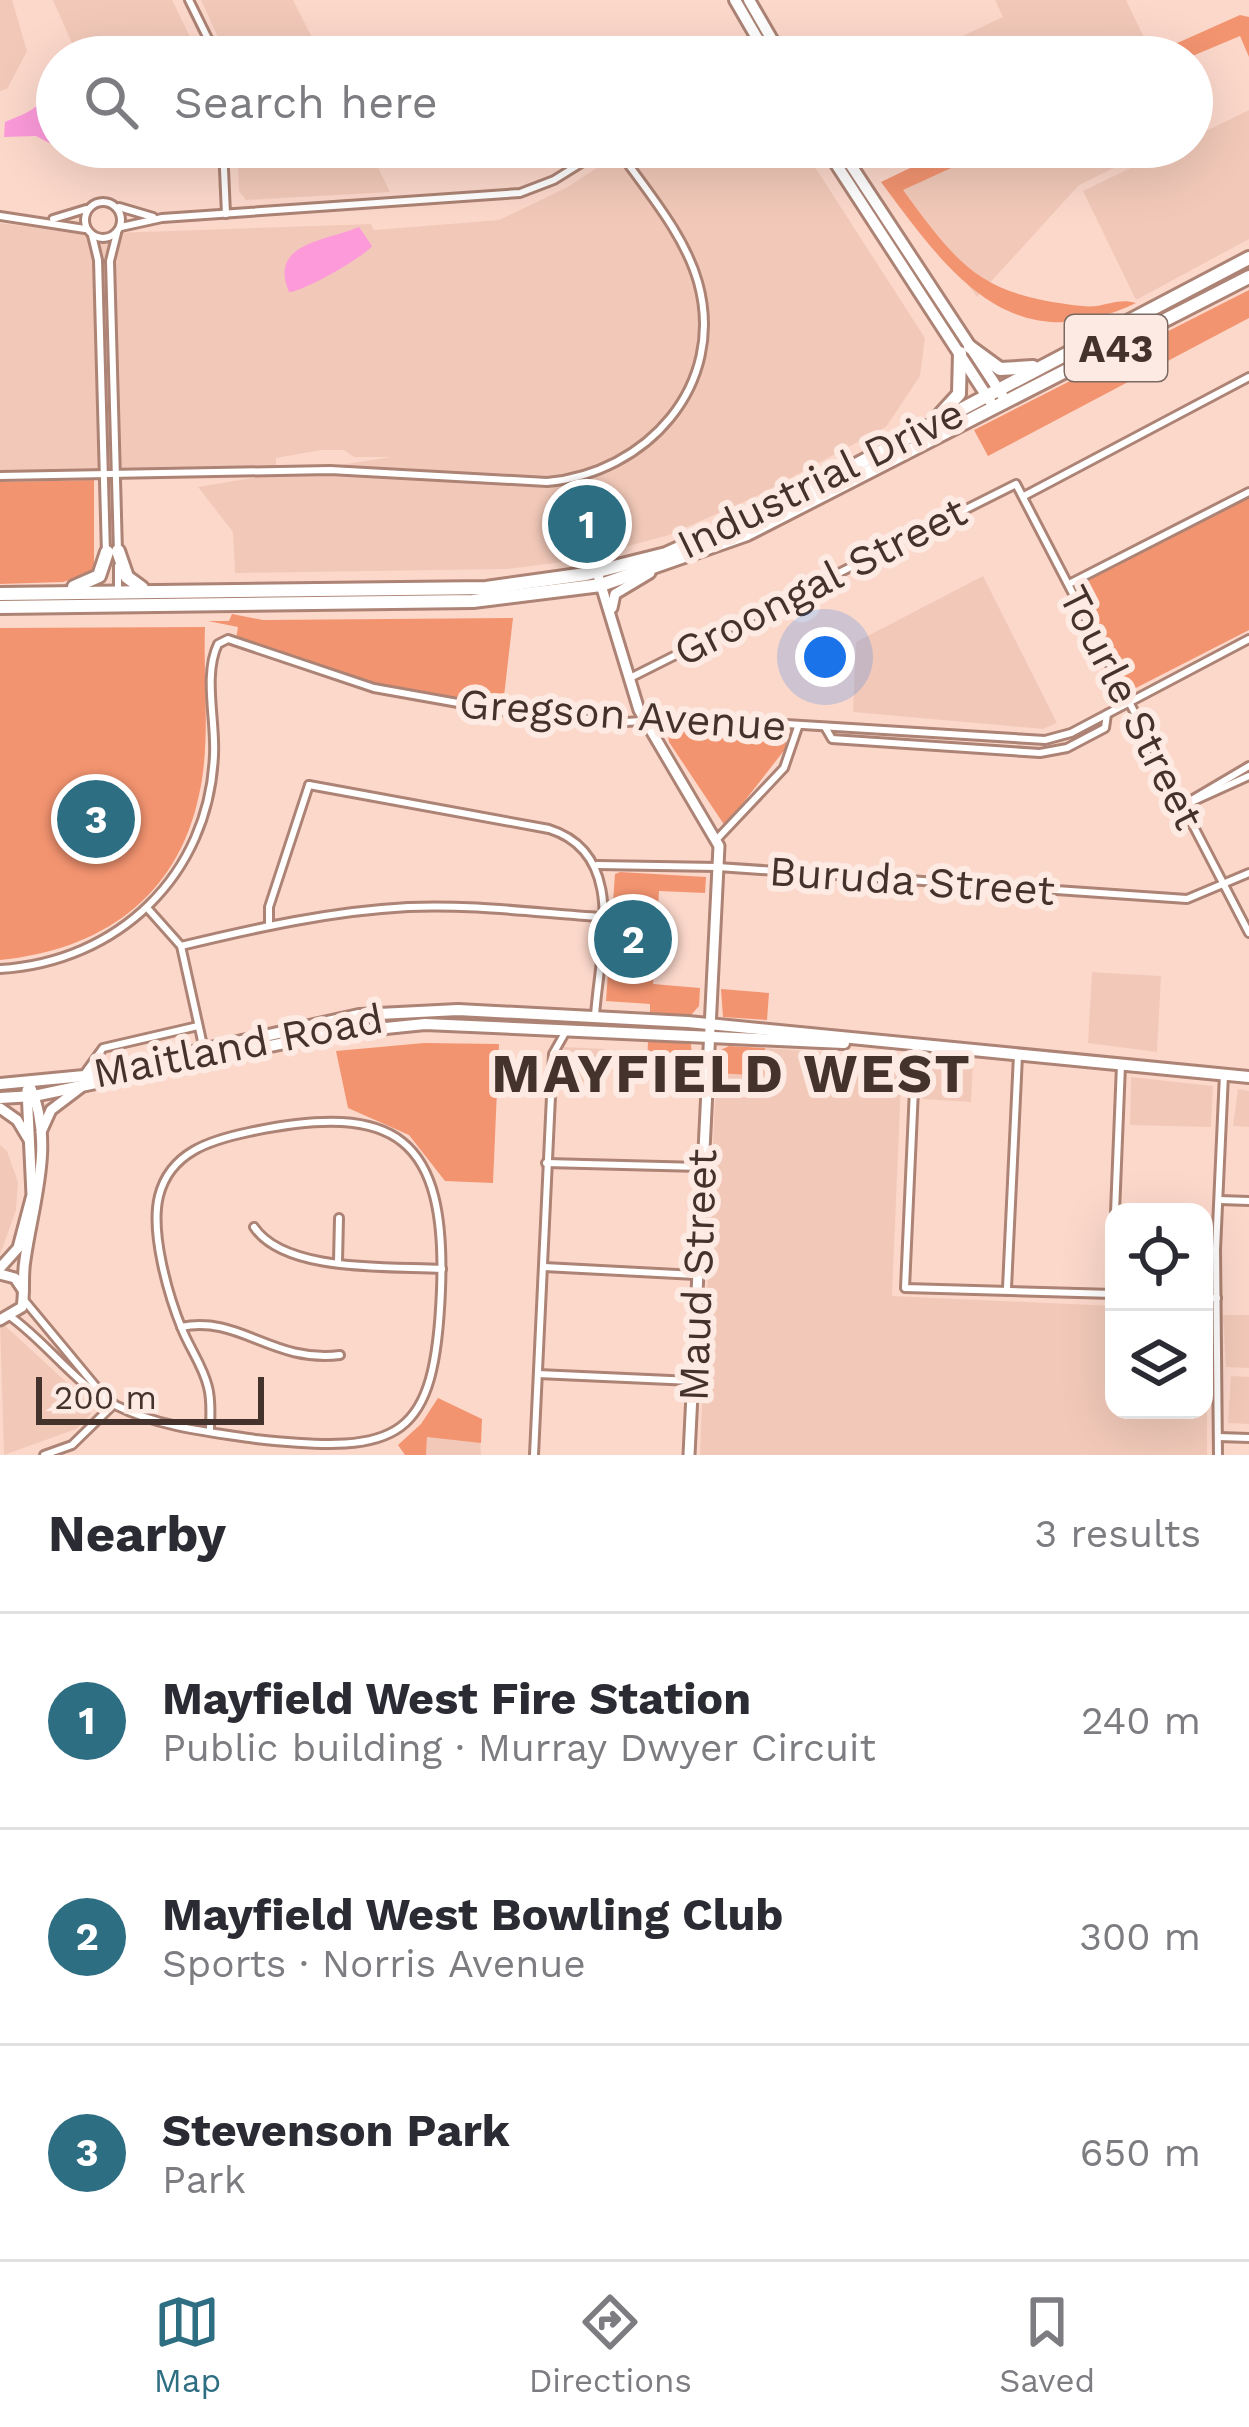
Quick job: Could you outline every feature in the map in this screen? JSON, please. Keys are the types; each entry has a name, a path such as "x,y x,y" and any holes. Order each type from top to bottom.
{"highway":[{"name":"Industrial Drive","path":"0,607 159,591 486,588 599,578 724,531 1249,258"},
{"name":"Industrial Drive","path":"0,594 473,602 654,570 748,534 1249,277"},
{"path":"918,433 959,394 965,350 1006,370 1050,363"},
{"path":"112,551 131,582 159,591"},
{"path":"25,593 92,580 112,551"}],"main road":[{"path":"735,0 756,36"},
{"path":"748,0 769,36"},
{"path":"839,168 965,350"},
{"path":"852,168 1001,407"},
{"path":"615,632 614,596 654,570"},
{"path":"599,578 628,678 646,721 718,838"},
{"name":"Maud Street","path":"689,1455 718,838"},
{"name":"Maitland Road","path":"84,1081 203,1046 393,1012 595,1016 707,1030 1121,1061 1249,1077"},
{"name":"Maitland Road","path":"0,1098 395,1026 707,1030"},
{"path":"23,1295 15,1278 0,1271 18,1247 28,1217 36,1142 51,1110 84,1081"},
{"name":"Maitland Road","path":"0,1084 30,1093"},
{"path":"4,1321 23,1295 41,1190 30,1093"},
{"path":"0,1108 36,1142"}],"street":[{"path":"189,0 207,36"},
{"path":"224,168 226,214"},
{"path":"0,216 50,220 104,239 162,218 520,193 575,168"},
{"path":"0,476 330,470 547,482 595,474 640,451 683,401 696,373 703,317 689,257 627,168"},
{"path":"50,220 102,202 162,218"},
{"path":"111,598 116,476 110,261 119,230 116,206"},
{"path":"90,207 89,232 98,260 112,551"},
{"path":"1024,496 1249,377"},
{"name":"Tourle Street","path":"1013,484 1024,496 1249,933"},
{"name":"Groongal Street","path":"628,678 1013,484"},
{"path":"1070,584 1249,492"},
{"name":"Gregson Avenue","path":"148,909 185,859 206,811 214,752 213,659 218,644 234,639 374,688 514,713 798,725 824,727 832,740 1040,753 1067,748 1105,728 1107,715 1249,638"},
{"path":"718,838 784,768 798,725"},
{"path":"1183,806 1249,766"},
{"path":"303,776 309,785 548,829 578,844 597,865 604,889 595,1016"},
{"path":"1183,806 1249,776"},
{"path":"269,925 269,907 309,785"},
{"name":"Buruda Street","path":"597,865 718,867 1186,899 1249,873"},
{"path":"181,946 269,925 413,907 602,917"},
{"path":"0,969 72,956 148,909 181,946 207,1059"},
{"path":"84,1081 103,1048 198,1025"},
{"path":"534,1455 553,1054 568,1028"},
{"path":"916,1045 905,1288 1105,1294"},
{"path":"1007,1289 1018,1052"},
{"path":"1114,1203 1121,1061"},
{"path":"1218,1455 1217,1298 1225,1074"},
{"path":"4,1321 110,1402 166,1425 210,1432 337,1451 388,1437 417,1411 433,1377 442,1269 442,1212 418,1161 396,1138 340,1118 312,1118 228,1136 187,1154 158,1197 160,1239 181,1327 210,1394 210,1432"},
{"path":"546,1163 701,1167"},
{"path":"1219,1200 1249,1201"},
{"path":"338,1262 339,1218"},
{"path":"254,1228 262,1240 285,1252 338,1262 442,1269"},
{"path":"542,1267 696,1275"},
{"path":"23,1295 110,1402"},
{"path":"181,1327 208,1321 258,1345 298,1354 340,1354"},
{"path":"538,1374 692,1381"},
{"path":"44,1455 72,1445 110,1402"},
{"path":"1219,1437 1249,1438"}],"shaded area":[{"path":"0,0 12,0 27,51 7,89 0,91"},
{"path":"53,0 172,0 190,36 69,36"},
{"path":"201,0 293,0 311,36 217,36"},
{"path":"995,0 1126,0 1143,36 962,36 1003,17"},
{"path":"1240,15 1249,17 1249,57 1240,36 1213,47 1213,36 1193,36"},
{"path":"36,105 36,136 4,137 5,122"},
{"path":"1249,110 1249,239 1136,300 1083,191 1131,168 1213,168 1213,128"},
{"path":"238,168 378,168 390,192 246,200 239,191"},
{"path":"597,168 816,168 925,338 920,376 886,427 757,496 669,535 577,560 508,569 235,573 233,532 198,487 263,476 0,482 0,223 83,234 371,224 374,230 499,220","holes":["321,450 344,450 354,457 391,457 276,475 276,458"]},
{"path":"910,168 951,168 903,190 958,259 996,285 1082,306 1136,303 1092,319 1053,322 1019,315 988,300 959,277 881,182"},
{"path":"919,168 1114,168 1079,185 977,297 890,182"},
{"path":"359,227 372,246 367,251 318,281 289,292 286,263 293,254"},
{"path":"1249,290 1249,318 988,456 974,430"},
{"path":"94,480 94,572 63,582 0,584 0,482"},
{"path":"1249,497 1249,630 1130,691 1076,586"},
{"path":"983,576 1057,723 1043,729 853,712 856,642"},
{"path":"232,614 263,620 513,618 504,696 474,692 472,700 411,696 321,675 236,639 238,627 208,621 229,621"},
{"path":"205,627 203,775 188,832 173,863 129,913 101,931 70,945 0,960 0,628"},
{"path":"684,722 786,740 786,748 725,826 669,742 667,727"},
{"path":"615,874 706,877 705,893 659,891 653,984 700,988 699,1006 691,1015 650,1017 650,1004 606,1001"},
{"path":"1092,972 1161,976 1157,1052 1088,1043"},
{"path":"721,989 769,993 767,1020 723,1017"},
{"path":"648,1040 691,1044 693,1072 647,1069"},
{"path":"424,1043 499,1044 493,1183 445,1181 409,1135 348,1108 336,1051"},
{"path":"729,1046 765,1048 764,1076 716,1073 717,1052"},
{"path":"564,1047 606,1049 605,1083 562,1081"},
{"path":"765,1048 902,1058 892,1296 1105,1306 1105,1419 1207,1419 1207,1455 700,1455 716,1073 763,1076"},
{"path":"924,1061 973,1063 971,1102 922,1099"},
{"path":"1131,1077 1213,1086 1211,1127 1130,1125"},
{"path":"1238,1089 1249,1091 1249,1127 1233,1126"},
{"path":"0,1145 7,1151 18,1182 16,1210 0,1255"},
{"path":"1223,1315 1249,1315 1249,1368 1226,1367"},
{"path":"0,1321 90,1404 91,1414 76,1429 4,1455"},
{"path":"1231,1376 1249,1377 1249,1424 1228,1423"},
{"path":"438,1398 482,1419 481,1443 427,1437 426,1455 405,1455 398,1445 421,1424"},
{"path":"427,1437 480,1439 481,1455 426,1455"}],"place":[{"name":"Mayfield West Fire Station","path":"587,524"},
{"name":"Stevenson Park","path":"96,819"},
{"name":"Mayfield West Bowling Club","path":"633,939"}],"district":[{"name":"MAYFIELD WEST","path":"732,1073"}]}
